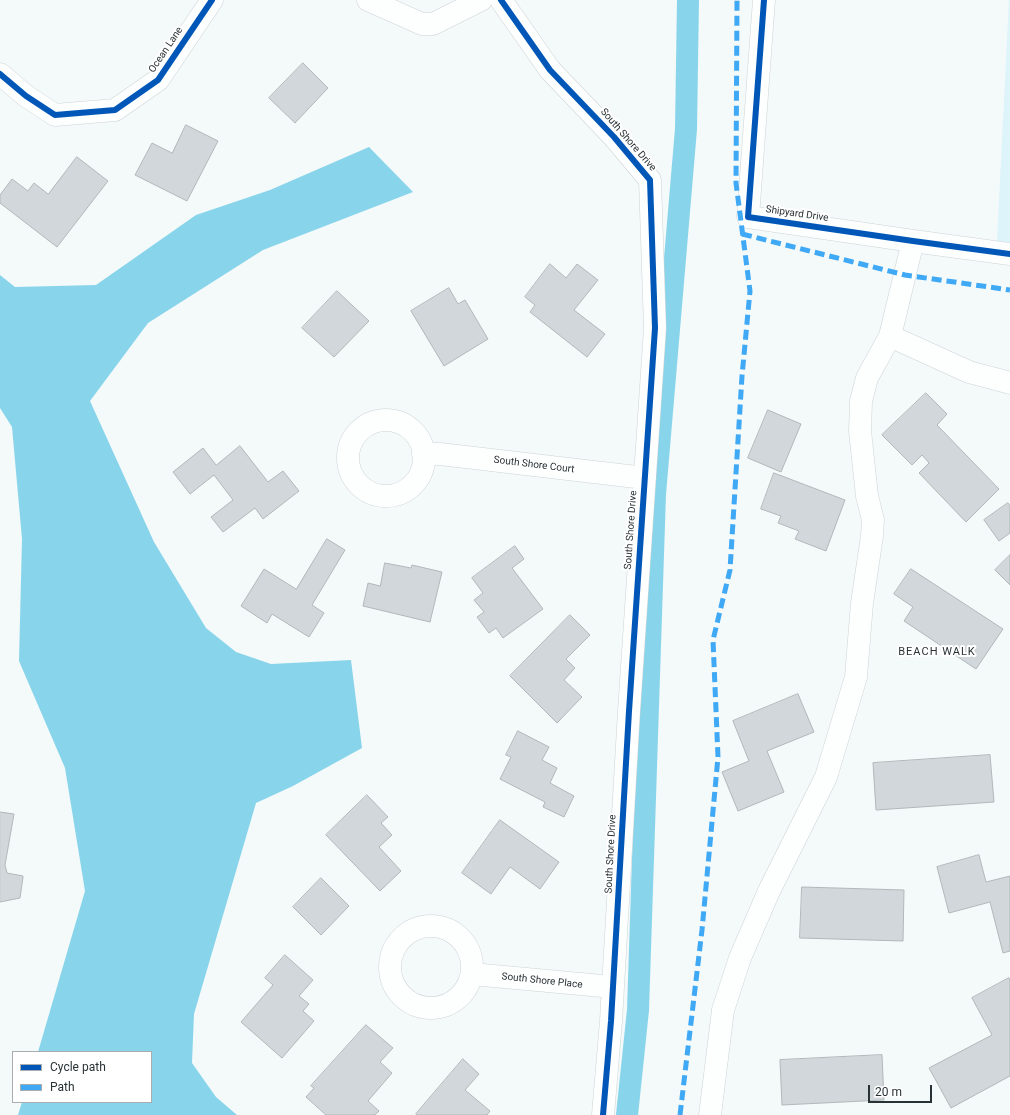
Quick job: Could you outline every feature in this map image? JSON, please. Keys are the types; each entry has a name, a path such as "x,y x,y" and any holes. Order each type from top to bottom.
{"street":[{"name":"Ocean Lane","path":"0,74 26,96 55,114 115,110 158,80 212,0"},
{"path":"368,0 422,24 433,24 481,0"},
{"name":"South Shore Drive","path":"501,0 550,70 614,136 650,180 655,328 613,987 603,1115"},
{"name":"Shipyard Drive","path":"764,0 748,217 1010,254"},
{"path":"710,1115 723,1010 740,958 769,891 826,777 856,676 862,603 872,536 872,520 867,496 860,431 861,401 867,378 890,336 913,241"},
{"path":"890,336 969,372 1010,383"},
{"name":"South Shore Court","path":"424,454 440,454 645,478"},
{"name":"South Shore Place","path":"472,974 613,987"}],"shaded area":[{"path":"1010,0 1010,243 997,241"}],"water":[{"path":"369,147 413,192 263,250 148,323 90,401 154,542 206,628 236,652 271,664 351,660 362,748 293,786 256,803 194,1014 192,1063 216,1097 237,1115 18,1115 22,1103 152,1103 152,1051 38,1051 85,891 65,768 19,661 22,539 12,427 0,408 0,275 15,287 96,285 196,215 270,190"}],"building":[{"path":"303,63 328,88 295,123 269,98"},
{"path":"186,125 218,141 187,201 135,175 152,143 172,153"},
{"path":"77,157 108,181 57,247 0,203 0,195 12,179 28,191 34,183 48,194"},
{"path":"550,264 566,278 577,264 598,280 574,310 605,334 587,357 530,312 535,305 525,297"},
{"path":"449,288 458,304 465,300 488,339 444,366 411,311"},
{"path":"337,291 369,321 334,357 302,328"},
{"path":"926,393 947,414 937,425 999,489 966,522 919,473 929,463 922,455 912,465 882,435"},
{"path":"768,410 801,424 781,472 748,458"},
{"path":"240,446 268,482 283,471 299,491 263,519 255,508 223,532 211,517 233,500 214,475 190,494 173,472 203,448 216,465"},
{"path":"774,473 845,500 826,551 795,539 799,531 778,523 781,516 761,509"},
{"path":"1008,503 1010,506 1010,533 999,541 984,520"},
{"path":"327,539 345,550 312,605 324,613 309,637 272,614 267,623 241,606 264,569 296,589"},
{"path":"515,546 524,559 512,568 543,609 503,638 496,628 489,633 477,617 484,612 474,600 483,593 472,578"},
{"path":"1010,555 1010,585 995,570"},
{"path":"385,563 411,568 412,565 442,572 430,622 363,606 368,583 380,586"},
{"path":"911,569 1003,629 976,669 904,621 913,607 894,594"},
{"path":"570,615 590,635 566,659 575,668 564,680 582,697 557,723 510,676"},
{"path":"798,694 814,732 767,751 784,792 738,811 722,772 749,761 733,721"},
{"path":"518,731 549,747 542,760 557,768 550,783 574,796 564,817 543,807 545,802 500,779 511,757 506,755"},
{"path":"990,755 994,802 876,810 873,763"},
{"path":"367,795 388,817 381,823 392,835 379,847 401,871 380,891 326,835"},
{"path":"0,812 14,814 5,865 7,873 23,877 20,898 0,902"},
{"path":"500,820 559,862 540,889 510,867 491,894 462,873"},
{"path":"979,855 986,882 1010,876 1010,951 1003,953 990,902 949,913 937,867"},
{"path":"321,878 349,906 321,935 293,907"},
{"path":"802,887 904,890 903,941 800,938"},
{"path":"285,955 313,980 299,996 309,1004 303,1011 314,1021 282,1058 241,1022 273,985 265,978"},
{"path":"1009,978 1010,1076 951,1108 929,1068 992,1035 972,998"},
{"path":"366,1025 393,1048 380,1062 392,1073 368,1101 379,1111 375,1115 326,1115 306,1097 314,1088 311,1086"},
{"path":"882,1055 884,1100 782,1105 780,1060"},
{"path":"463,1059 479,1074 465,1090 490,1111 487,1115 417,1115 416,1114"}],"waterway":[{"path":"627,1115 638,1010 655,494 686,129 688,0"}],"marked path":[{"path":"680,1115 702,930 718,757 713,640 730,570 742,376 750,291 736,183 737,0"},
{"path":"742,234 905,275 1010,290"}],"cycle path":[{"path":"0,74 26,96 55,115 115,110 158,80 212,0"},
{"path":"501,0 550,70 614,137 650,180 655,328 629,711 611,1021 603,1115"},
{"path":"764,0 748,217 1010,254"}],"district":[{"name":"BEACH WALK","path":"937,652"}]}
